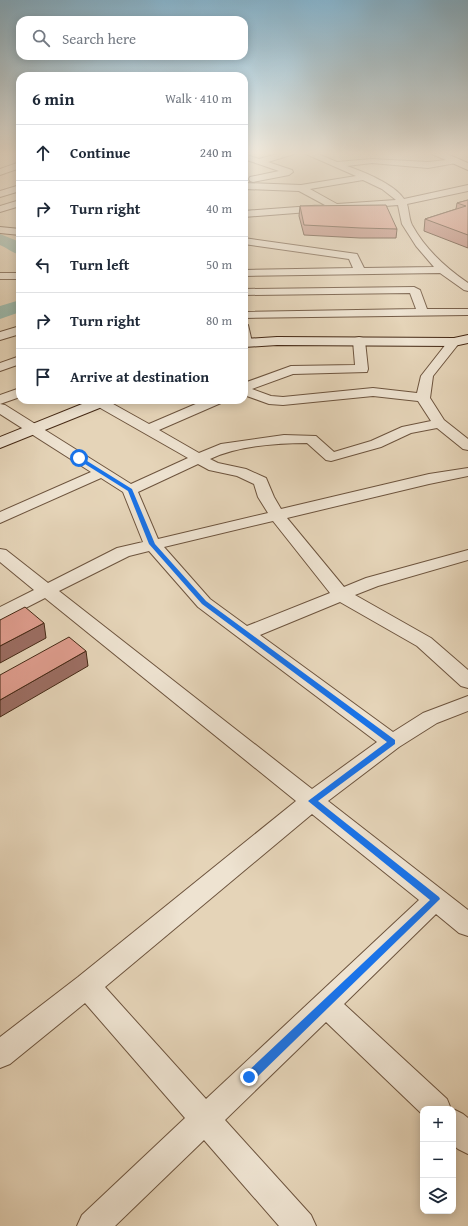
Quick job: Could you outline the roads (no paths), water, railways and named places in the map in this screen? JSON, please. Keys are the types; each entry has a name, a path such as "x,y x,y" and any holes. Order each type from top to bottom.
{"street":[{"path":"253,211 258,213 281,211"},
{"path":"404,211 407,224 420,244 442,270 468,288"},
{"path":"1,231 16,232"},
{"path":"1,231 16,237"},
{"path":"248,243 353,256 360,271"},
{"path":"248,273 442,270"},
{"path":"0,276 16,276"},
{"path":"248,292 414,290 423,313"},
{"path":"248,315 468,312"},
{"path":"0,336 16,331"},
{"path":"248,337 359,341 461,340"},
{"path":"461,340 427,376 423,398 439,423 468,446"},
{"path":"248,386 291,370 362,368 359,341"},
{"path":"0,367 16,361"},
{"path":"248,392 269,400 283,401 373,392 423,398"},
{"path":"0,400 16,394"},
{"path":"0,443 96,404"},
{"path":"108,404 148,430 214,467 241,472 261,481 266,497 277,515 340,594 424,642 468,681"},
{"path":"148,430 207,404"},
{"path":"0,408 130,490 152,544 204,603 392,742"},
{"path":"130,490 221,448 284,439 311,439 330,457 376,444 407,430 439,423"},
{"path":"0,518 102,472"},
{"path":"0,614 123,552 428,479 468,472"},
{"path":"0,554 468,925"},
{"path":"245,634 372,582 468,555"},
{"path":"0,1054 87,986 312,801 392,742 430,718 468,703"},
{"path":"93,1226 436,899"},
{"path":"87,986 300,1226"},
{"path":"326,1004 434,1106"},
{"path":"456,1127 468,1139"}],"waterway":[{"path":"0,239 16,246"},
{"path":"0,313 16,307"}]}
